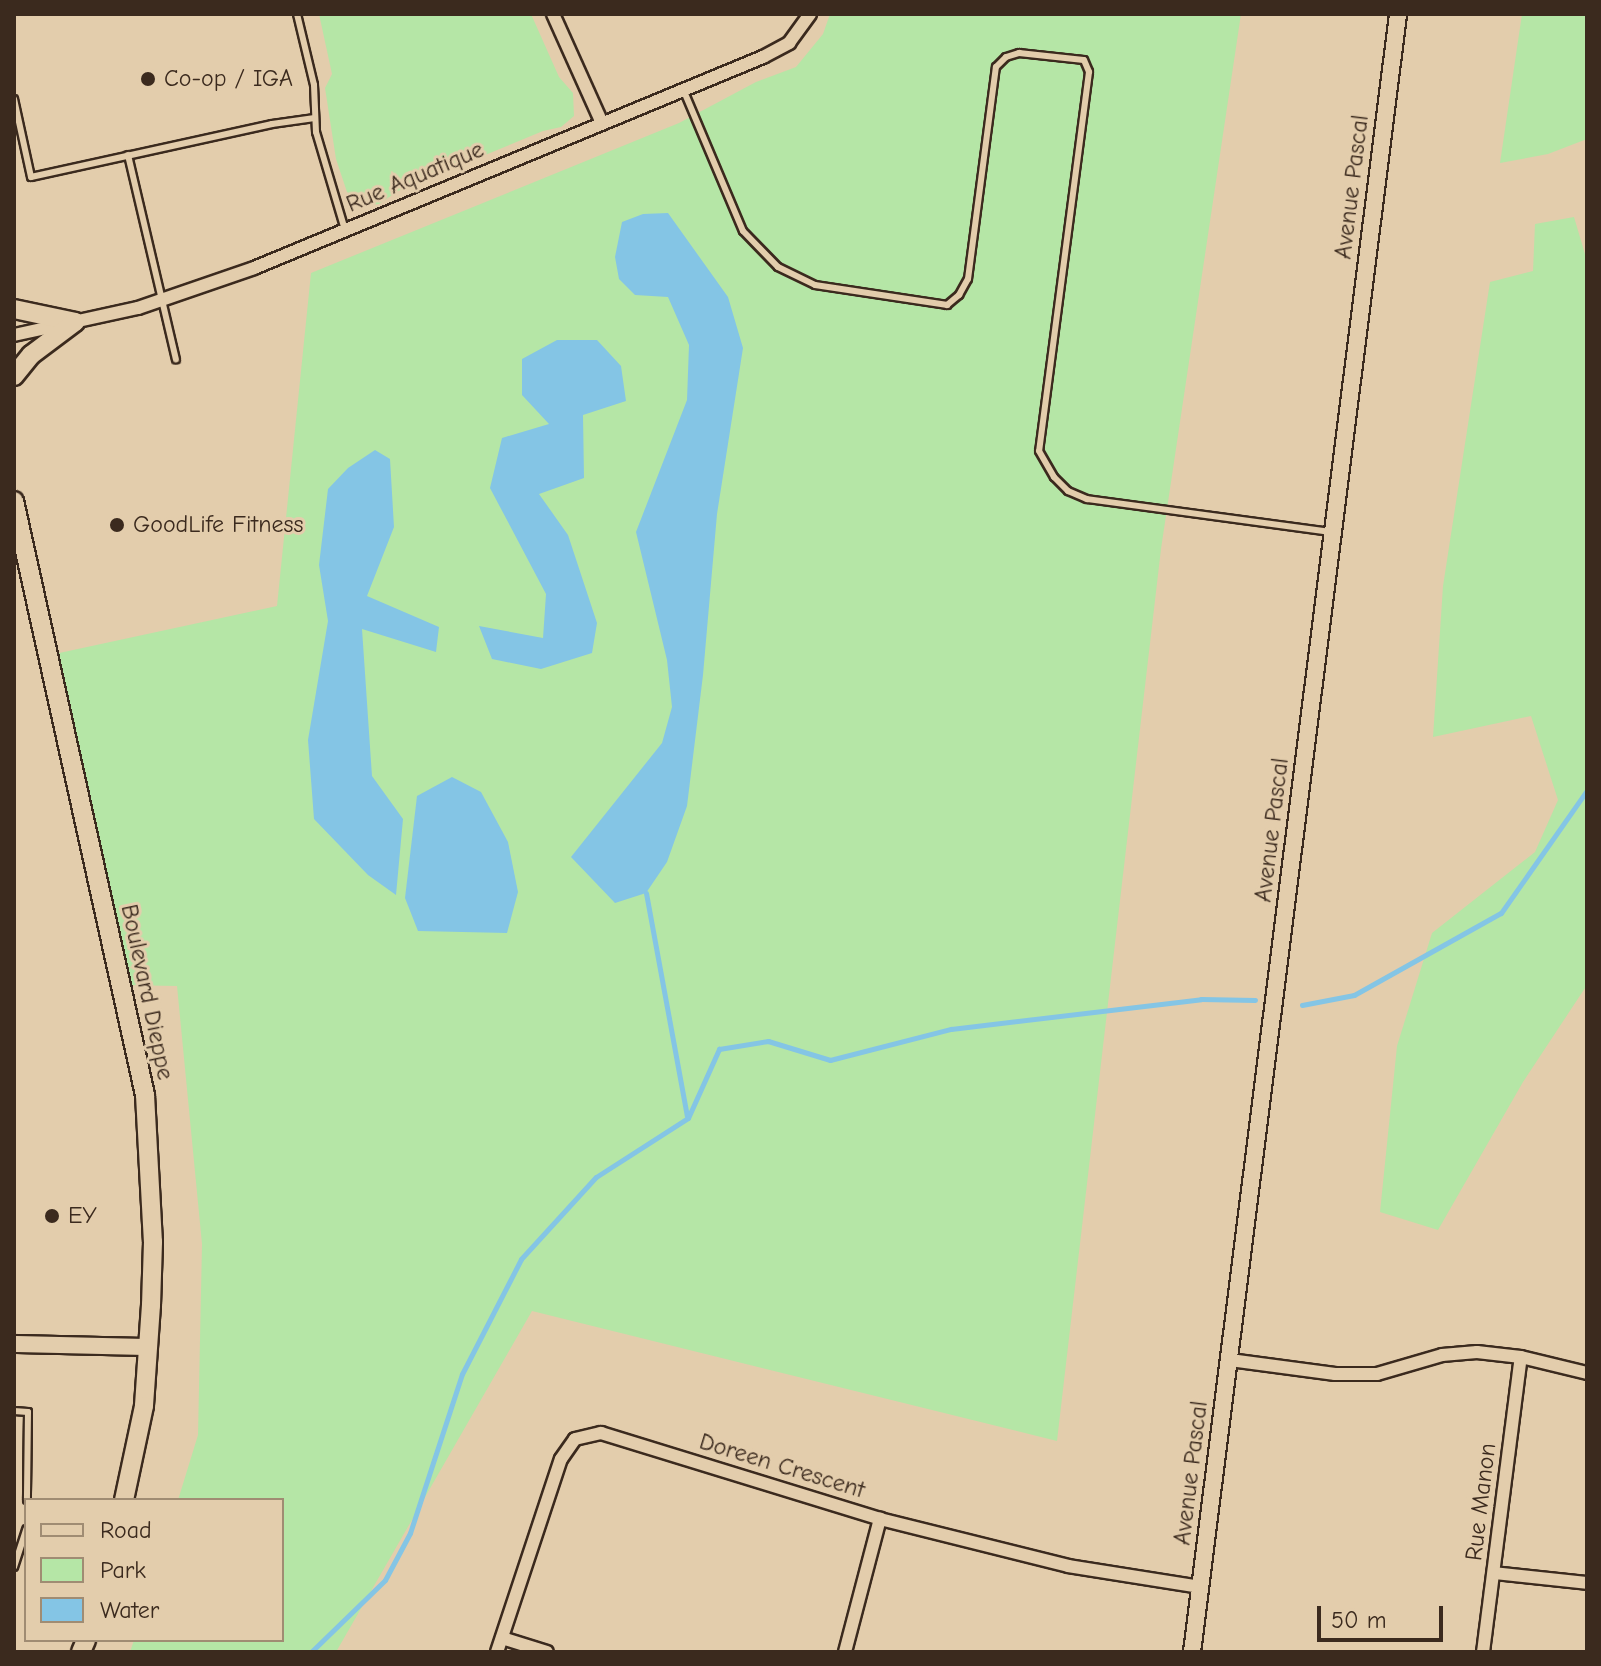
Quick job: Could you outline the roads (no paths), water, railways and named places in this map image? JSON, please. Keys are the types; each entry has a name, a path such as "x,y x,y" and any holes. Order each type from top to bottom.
{"main road":[{"path":"14,309 75,322"},
{"path":"14,376 31,355 75,322"},
{"name":"Boulevard Dieppe","path":"14,501 145,1095 153,1242 148,1347 144,1406 124,1498"}],"street":[{"path":"553,14 602,123"},
{"name":"Rue Aquatique","path":"14,335 162,301 345,230 778,50 798,35 810,14"},
{"name":"Avenue Pascal","path":"1192,1652 1398,14"},
{"path":"14,1344 148,1347"},
{"path":"1230,1360 1335,1374 1377,1374 1453,1354 1477,1352 1521,1357 1587,1373"},
{"name":"Rue Manon","path":"1483,1652 1521,1357"},
{"name":"Doreen Crescent","path":"497,1652 561,1459 575,1439 601,1433 880,1519 1068,1566 1200,1587"},
{"path":"845,1652 880,1519"},
{"path":"1494,1573 1587,1583"},
{"path":"502,1638 547,1652"}],"lane":[{"path":"297,14 314,85 315,118 345,230"},
{"path":"683,89 743,231 778,267 815,285 947,305 959,295 968,279 996,67 1006,57 1019,53 1084,60 1089,72 1039,451 1054,477 1068,491 1087,499 1333,532"},
{"path":"14,99 31,177 272,124 315,118"},
{"path":"128,155 176,359"},
{"path":"14,1411 28,1412 27,1498"},
{"path":"14,1567 24,1535"}],"water":[{"path":"668,213 728,297 743,348 717,514 703,675 687,806 667,862 646,893 615,903 571,857 662,743 672,707 667,660 636,532 687,400 689,345 668,297 635,295 619,279 615,257 622,222 643,214"},
{"path":"557,340 597,340 621,366 626,401 583,415 584,478 539,494 568,535 597,623 592,653 541,669 492,659 479,626 543,638 546,594 490,488 502,438 549,424 522,395 522,359"},
{"path":"375,450 390,459 394,527 367,596 439,627 436,652 362,629 372,776 403,819 396,895 368,875 314,819 308,740 328,621 319,565 328,489 348,468"},
{"path":"452,777 481,792 508,842 518,892 507,933 418,931 405,898 417,796"}],"waterway":[{"path":"1302,1005 1354,995 1501,913 1587,790"},
{"path":"646,893 687,1116"},
{"path":"311,1652 385,1580 410,1533 462,1374 521,1259 596,1177 688,1118 719,1049 768,1041 830,1060 951,1029 1201,999 1255,1000"}],"place":[{"name":"Co-op / IGA","path":"148,79"},
{"name":"GoodLife Fitness","path":"117,525"},
{"name":"EY","path":"52,1216"}]}
